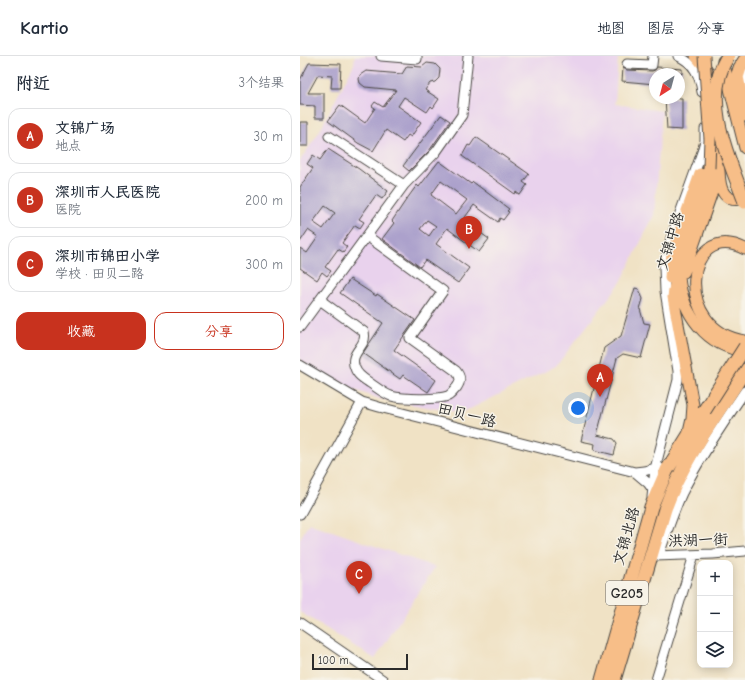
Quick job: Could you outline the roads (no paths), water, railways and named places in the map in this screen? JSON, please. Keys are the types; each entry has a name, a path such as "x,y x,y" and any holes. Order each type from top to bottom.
{"highway":[{"path":"724,58 718,80 717,121 725,149 745,202"},
{"path":"745,60 737,77 745,115"},
{"name":"文锦北路","path":"602,680 651,506 660,484 689,434 745,347"},
{"name":"G205","path":"738,391 745,370"},
{"path":"738,391 745,378"},
{"name":"文锦北路","path":"614,680 655,556 665,509 673,488 715,418 738,391"}],"main road":[{"path":"677,293 714,186 717,121 709,73 696,56"},
{"name":"文锦中路","path":"689,434 693,405 676,277 680,258 704,186 714,166 710,139 704,56"},
{"path":"724,58 744,144"},
{"path":"717,121 712,143 672,253 670,273 677,293 688,312 702,331 722,346 745,351"},
{"path":"714,166 724,194 734,199 745,198"},
{"path":"745,249 728,244 720,244 713,247 702,256 695,271 694,280 699,306 703,315 710,324 730,337 745,341"}],"street":[{"path":"381,56 417,59 417,56"},
{"path":"300,327 404,185 436,152 462,115 468,56"},
{"path":"627,64 652,65 653,56"},
{"path":"651,506 655,469 678,380 678,371 665,291 664,278 666,256 702,152 704,141 701,86 699,76 689,63 678,56"},
{"path":"745,74 745,84"},
{"path":"329,136 404,185"},
{"path":"320,300 364,332 366,338 354,358 355,368 361,377 384,393 396,397 429,399 450,395 460,383 460,378 456,371 410,338 443,292 366,236"},
{"name":"田贝一路","path":"300,365 362,402 635,472 655,469 675,457"},
{"path":"655,556 682,493 738,391"},
{"path":"300,514 362,402"},
{"name":"田贝一路","path":"635,472 648,483 653,490"},
{"name":"洪湖一街","path":"655,556 745,552"},
{"path":"656,680 694,554"},
{"path":"300,623 383,680"}],"place":[{"name":"深圳市人民医院","path":"469,249"},
{"name":"文锦广场","path":"600,397"},
{"name":"深圳市锦田小学","path":"359,594"}]}
